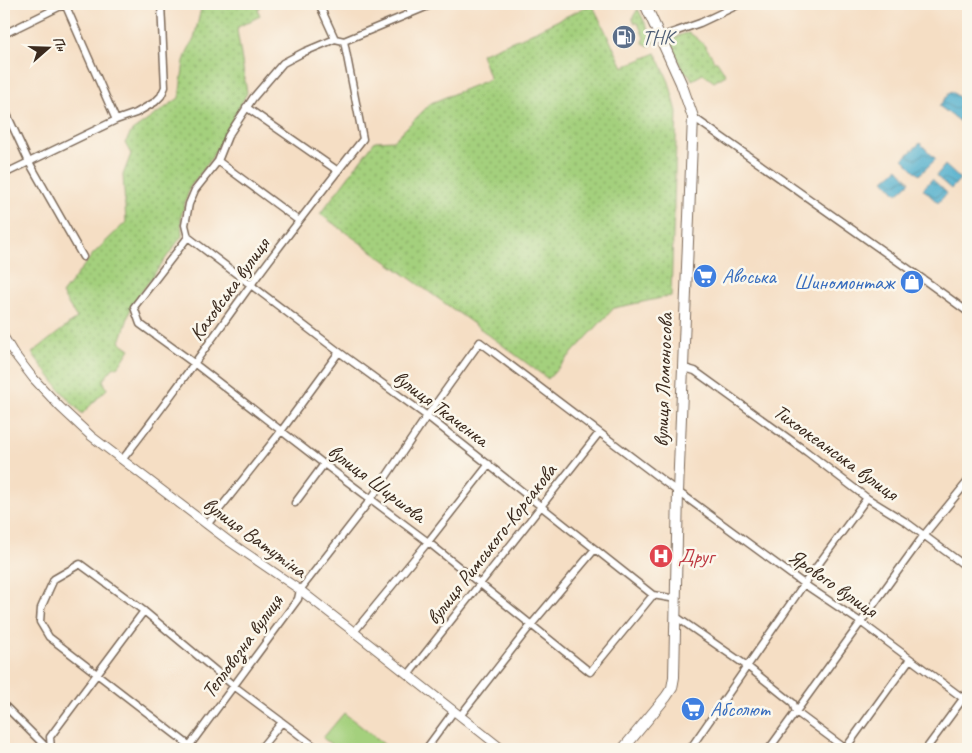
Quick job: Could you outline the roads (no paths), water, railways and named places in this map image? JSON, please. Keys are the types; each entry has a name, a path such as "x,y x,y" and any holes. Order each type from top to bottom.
{"main road":[{"name":"вулиця Ломоносова","path":"623,749 672,688 675,667 682,369 693,117 681,83 645,4"}],"street":[{"path":"4,34 65,4 116,120"},
{"path":"4,174 116,120 136,113 155,102 161,96 165,87 161,4"},
{"path":"319,4 335,39"},
{"path":"407,4 412,12"},
{"path":"188,237 185,225 189,204 195,190 218,161 228,136 246,107 283,63 335,39 344,41 433,4"},
{"path":"660,38 700,23 740,4"},
{"name":"Каховська вулиця","path":"122,460 195,364 299,221 363,139 344,41"},
{"path":"246,107 338,171"},
{"path":"4,108 28,162 82,257"},
{"path":"693,117 968,312"},
{"path":"218,161 299,221"},
{"name":"вулиця Ткаченка","path":"188,237 339,352 427,416 653,596"},
{"name":"вулиця Ширшова","path":"188,237 134,307 140,324 428,542 590,672 653,596"},
{"name":"вулиця Ватутіна","path":"4,337 33,378 91,436 230,542 300,590 502,749"},
{"name":"Тепловозна вулиця","path":"190,748 298,599 300,590 371,500 427,416 480,342"},
{"name":"Ярового вулиця","path":"480,342 678,492 804,584 862,622 966,700"},
{"path":"208,524 282,430 339,352"},
{"name":"Тихоокеанська вулиця","path":"682,369 695,371 867,498 906,522 968,568"},
{"name":"вулиця Римського-Корсакова","path":"408,674 598,433"},
{"path":"294,502 324,464"},
{"path":"354,632 489,464"},
{"path":"769,749 924,536 968,481"},
{"path":"690,749 804,584 867,498"},
{"path":"426,749 595,549"},
{"path":"190,748 49,637 40,622 41,608 54,579 80,564 144,612 234,686 318,749"},
{"path":"653,596 676,599"},
{"path":"49,749 50,737 144,612"},
{"path":"675,616 747,666 793,704 796,712 845,749 910,659"},
{"path":"926,749 966,700 968,692"},
{"path":"4,705 49,749"},
{"path":"260,749 282,722"}],"water":[{"path":"951,91 968,104 968,128 939,106"},
{"path":"920,143 936,159 919,175 903,159"},
{"path":"945,165 960,179 951,189 936,176"},
{"path":"898,168 910,182 897,194 884,180"},
{"path":"932,179 947,193 938,203 923,189"}],"place":[{"name":"ТНК","path":"624,37"},
{"name":"Авоська","path":"705,276"},
{"name":"Шиномонтаж","path":"912,282"},
{"name":"Друг","path":"661,556"},
{"name":"Абсолют","path":"693,709"}]}
